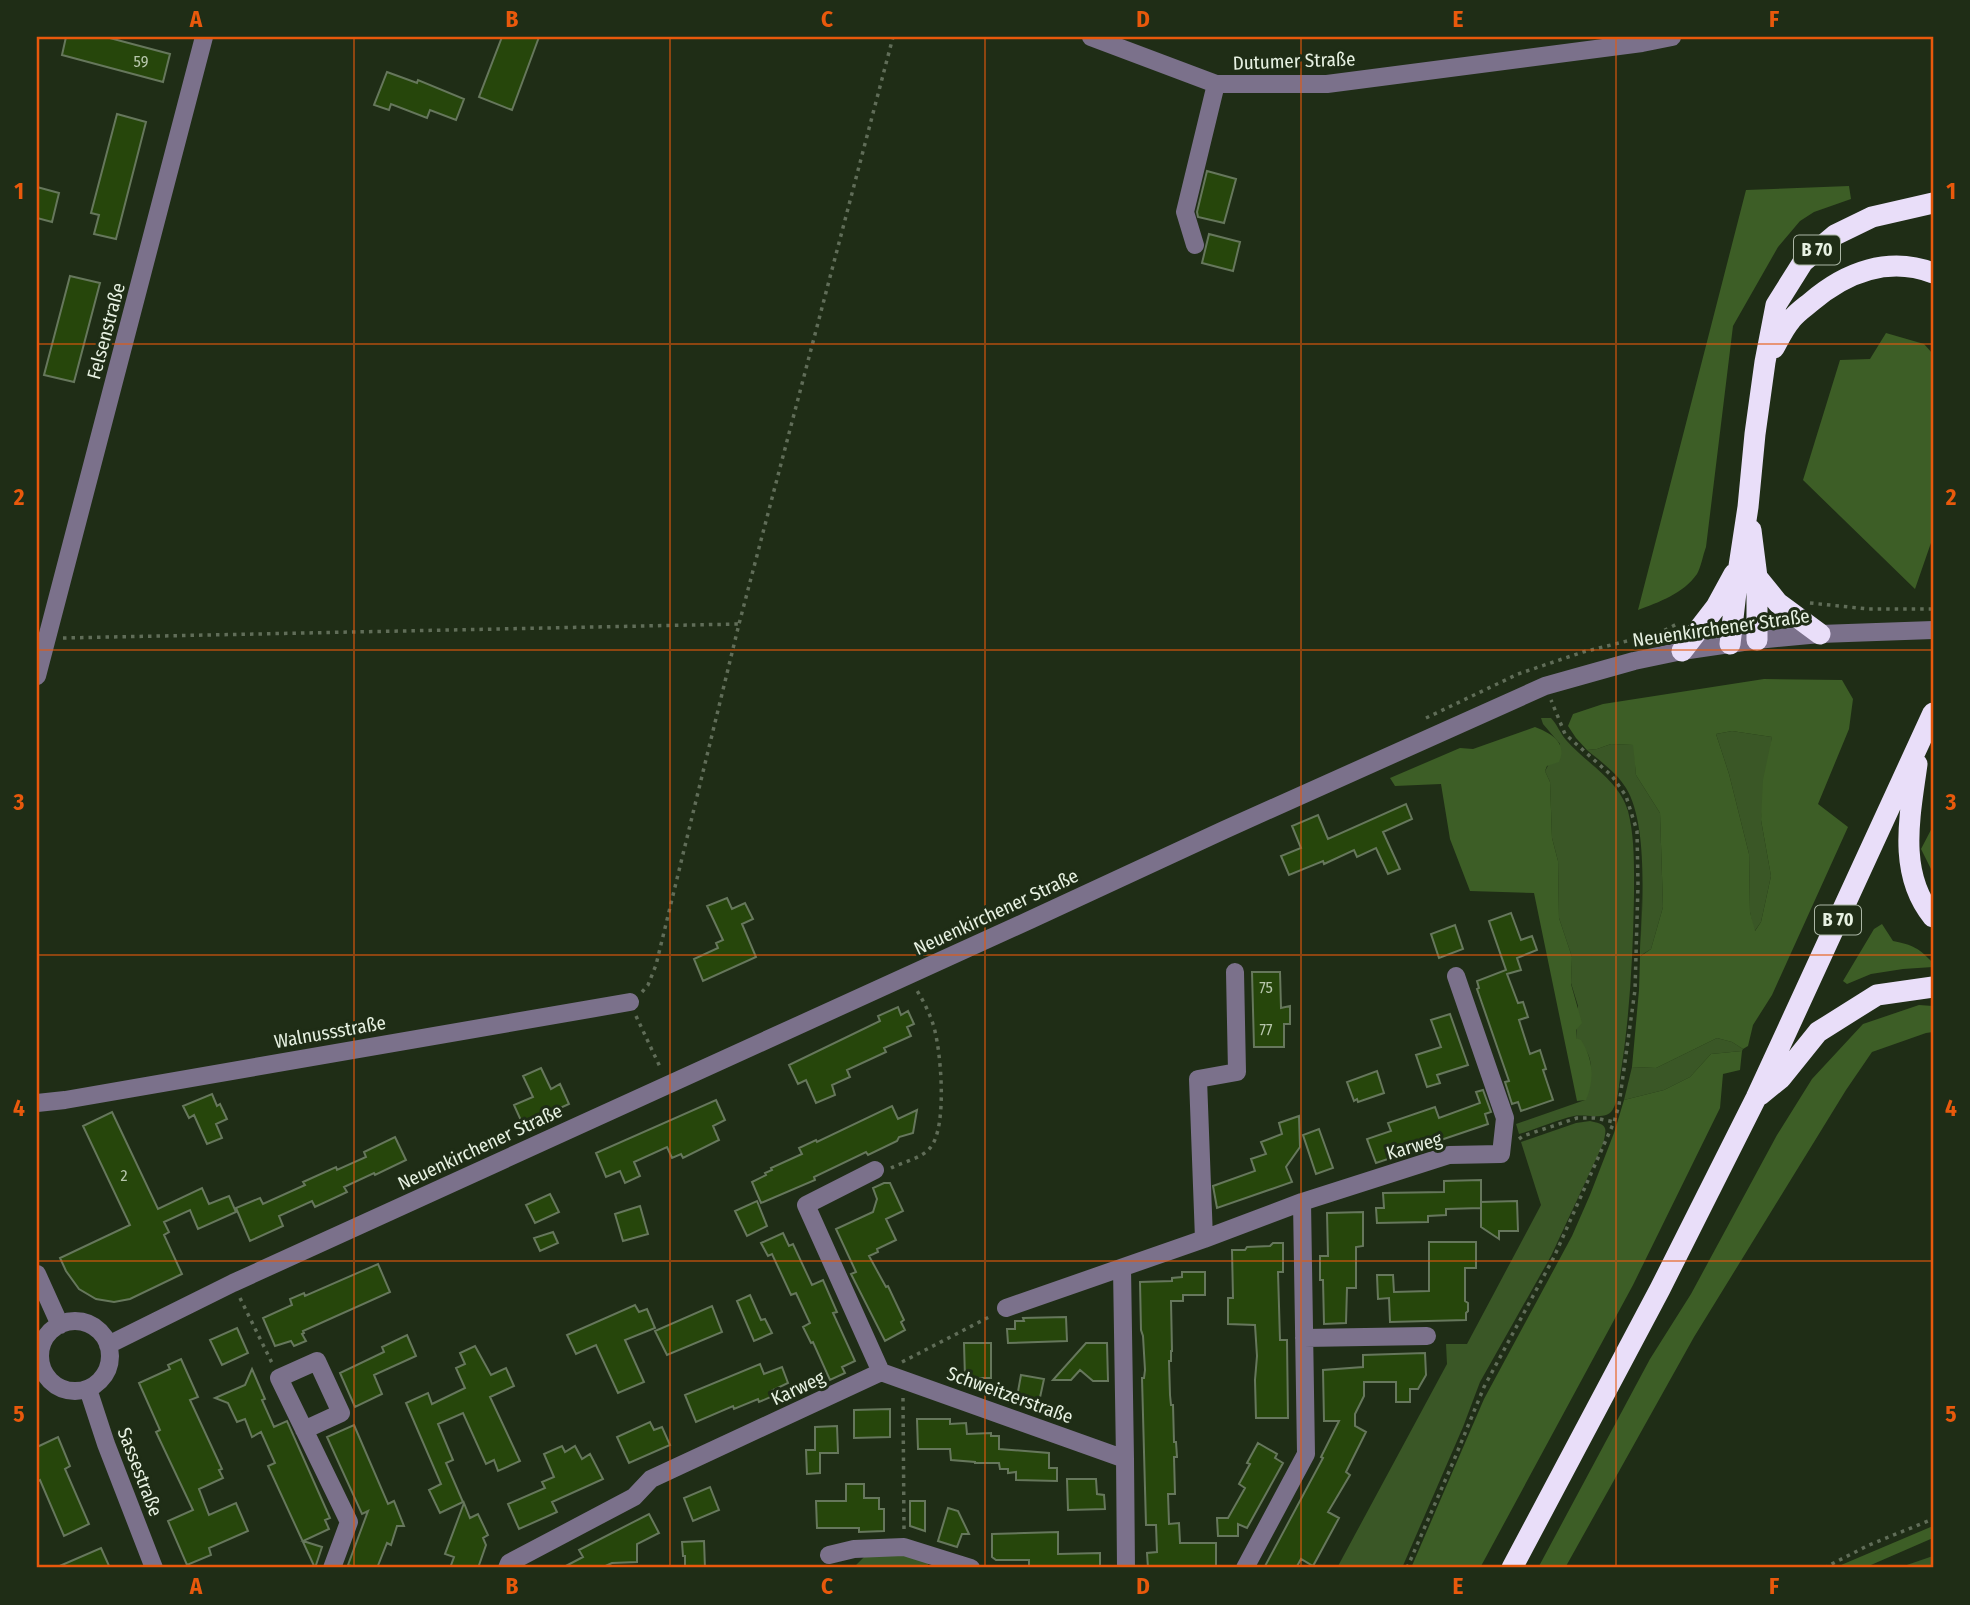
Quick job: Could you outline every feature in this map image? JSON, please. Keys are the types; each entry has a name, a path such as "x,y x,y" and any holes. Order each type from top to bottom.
{"highway":[{"name":"B 70","path":"1757,640 1748,572 1748,507 1765,362 1776,305 1802,262 1835,235 1872,217 1933,203"},
{"name":"B 70","path":"1765,362 1791,319 1819,295 1853,274 1888,265 1920,268 1933,273"},
{"name":"B 70","path":"1730,644 1748,572"},
{"path":"1682,651 1716,607 1748,572 1778,603 1820,634"},
{"name":"B 70","path":"1512,1568 1660,1289 1756,1098 1933,713"},
{"name":"B 70","path":"1921,741 1908,829 1912,878 1923,905 1933,916"},
{"name":"B 70","path":"1756,1098 1781,1078 1818,1032 1877,995 1933,987"}],"street":[{"name":"Felsenstraße","path":"37,676 42,638 204,37"},
{"name":"Dutumer Straße","path":"1091,37 1216,84 1327,84 1672,37"},
{"path":"1195,245 1185,212 1216,84"},
{"name":"Neuenkirchener Straße","path":"108,1345 233,1283 1545,685 1634,661 1757,640 1820,634 1930,630"},
{"path":"1204,1239 1198,1079 1237,1072 1235,972"},
{"path":"1456,976 1505,1118 1501,1154"},
{"name":"Walnussstraße","path":"37,1103 629,1002"},
{"name":"Karweg","path":"1006,1308 1302,1202 1449,1156 1501,1154"},
{"path":"875,1170 806,1205 881,1372"},
{"path":"1245,1568 1306,1454 1302,1202"},
{"path":"1122,1268 1126,1568"},
{"path":"37,1273 60,1325"},
{"path":"74,1322 89,1324 100,1332 108,1345 110,1358 107,1371 99,1382 88,1389 75,1391 61,1388 40,1370 42,1343 50,1332 60,1325 74,1322"},
{"path":"1304,1338 1427,1336"},
{"path":"304,1430 341,1413 317,1361 279,1378 304,1430 349,1522 332,1568"},
{"name":"Karweg","path":"507,1568 509,1563 634,1497 651,1479 881,1372"},
{"name":"Schweitzerstraße","path":"881,1372 1125,1459"},
{"name":"Sassestraße","path":"88,1389 106,1444 154,1568"},
{"path":"829,1555 854,1549 904,1547 971,1568"}],"path":[{"path":"667,1084 629,1002 639,997 648,985 656,965 739,624 893,37"},
{"path":"1914,610 1933,609"},
{"path":"42,638 739,624"},
{"path":"1406,1568 1484,1387 1554,1257 1619,1105 1635,990 1637,831 1626,796 1612,776 1565,733 1545,685"},
{"path":"875,1170 883,1172 930,1149 937,1137 941,1088 933,1025 909,975"},
{"path":"1501,1154 1522,1136 1577,1118 1614,1122"},
{"path":"233,1283 279,1378"},
{"path":"881,1372 1006,1308"},
{"path":"902,1378 904,1547"},
{"path":"1824,1568 1869,1545 1933,1519"}],"green space":[{"path":"1849,186 1851,199 1814,212 1800,221 1778,247 1733,326 1706,547 1700,568 1691,581 1678,592 1638,610 1746,190"},
{"path":"1886,333 1924,344 1933,354 1933,537 1915,589 1803,480 1840,360 1870,359"},
{"path":"1764,679 1842,680 1853,699 1849,729 1818,804 1848,827 1772,995 1753,1025 1748,1046 1743,1049 1732,1042 1717,1038 1656,1068 1632,1067 1639,990 1642,896 1641,956 1651,949 1663,907 1660,813 1636,775 1633,745 1611,744 1587,750 1568,726 1573,714 1603,704","holes":["1732,731 1772,737 1763,780 1761,820 1771,876 1761,922 1755,931 1750,912 1749,854 1716,734"]},
{"path":"1541,718 1551,718 1566,740 1610,781 1624,800 1632,832 1634,864 1632,962 1624,1049 1614,1108 1603,1116 1574,1116 1519,1134 1516,1124 1585,1100 1591,1074 1587,1052 1576,1038 1578,1006 1571,983 1572,957 1559,918 1558,861 1552,838 1550,782 1545,771 1560,744"},
{"path":"1535,727 1552,736 1561,749 1559,762 1547,766 1545,771 1550,782 1552,838 1558,861 1559,918 1572,957 1571,984 1582,1023 1576,1030 1576,1038 1581,1040 1585,1047 1591,1069 1591,1084 1586,1100 1577,1101 1534,893 1470,891 1450,839 1441,784 1395,786 1390,778 1460,748 1473,749"},
{"path":"1732,731 1772,737 1761,820 1771,876 1761,922 1754,932 1750,912 1749,854 1716,734"},
{"path":"1611,744 1634,745 1636,775 1660,813 1663,907 1651,949 1640,956 1641,846 1633,804 1618,777 1587,750"},
{"path":"1933,826 1933,873 1921,849"},
{"path":"1882,924 1893,941 1919,951 1933,963 1933,967 1871,974 1847,984 1843,981 1874,929"},
{"path":"1919,1005 1933,1006 1933,1032 1872,1052 1694,1337 1565,1568 1538,1568 1650,1359 1691,1294 1777,1135 1812,1079 1863,1024"},
{"path":"1717,1038 1732,1042 1743,1049 1711,1054 1690,1077 1664,1090 1624,1100 1632,1067 1656,1068"},
{"path":"1742,1051 1740,1070 1723,1074 1720,1108 1633,1285 1480,1568 1411,1568 1484,1399 1572,1236 1614,1133 1624,1100 1664,1090 1690,1077 1711,1054"},
{"path":"1590,1121 1605,1128 1603,1144 1551,1256 1480,1382 1402,1568 1337,1568 1447,1364 1446,1344 1467,1344 1541,1205 1521,1142 1576,1123"},
{"path":"1933,1526 1933,1538 1864,1568 1834,1568"},
{"path":"905,1554 928,1562 928,1568 853,1568 866,1555"},
{"path":"1933,1556 1933,1568 1898,1568"}],"building":[{"path":"66,37 106,37 170,54 163,82 62,55"},
{"path":"502,37 539,37 512,110 479,97"},
{"path":"387,72 417,83 418,80 464,99 456,120 430,110 427,118 391,104 389,110 374,105"},
{"path":"117,114 146,122 116,239 94,234 99,215 91,213"},
{"path":"1207,171 1236,179 1224,223 1198,217"},
{"path":"37,187 59,193 52,222 37,218"},
{"path":"1209,234 1240,242 1233,271 1202,263"},
{"path":"70,276 100,283 74,382 44,375"},
{"path":"1406,804 1412,819 1383,832 1400,869 1388,874 1376,848 1357,857 1354,850 1324,864 1323,861 1289,875 1281,856 1301,848 1292,826 1318,815 1328,839"},
{"path":"727,898 732,909 745,903 753,919 742,924 756,957 703,981 694,959 718,948 716,943 723,940 707,906"},
{"path":"1511,913 1521,940 1532,936 1537,950 1517,958 1521,970 1507,974 1518,1003 1523,1002 1528,1017 1519,1020 1530,1054 1540,1050 1546,1069 1543,1070 1553,1100 1521,1111 1518,1102 1512,1104 1505,1082 1509,1081 1477,989 1477,981 1506,970 1489,921"},
{"path":"1455,925 1463,949 1439,958 1431,934"},
{"path":"1252,972 1280,972 1281,1008 1290,1006 1290,1024 1284,1024 1284,1047 1254,1047"},
{"path":"898,1007 901,1015 908,1011 914,1024 907,1027 911,1036 884,1048 886,1052 847,1070 850,1077 832,1085 835,1095 816,1103 806,1080 798,1084 789,1065 880,1021 878,1016"},
{"path":"1450,1014 1468,1065 1437,1075 1440,1083 1427,1087 1416,1055 1441,1047 1431,1020"},
{"path":"541,1068 551,1089 560,1084 569,1104 523,1125 514,1105 533,1097 523,1076"},
{"path":"1377,1071 1384,1093 1354,1101 1347,1082"},
{"path":"1483,1090 1491,1112 1485,1114 1488,1124 1429,1144 1427,1140 1398,1150 1400,1155 1376,1163 1367,1139 1391,1131 1388,1123 1435,1107 1439,1118 1480,1103 1476,1092"},
{"path":"212,1094 227,1119 216,1124 222,1138 207,1144 194,1115 189,1118 183,1106"},
{"path":"716,1100 725,1120 713,1126 719,1140 683,1158 681,1154 672,1158 667,1147 634,1162 640,1176 625,1183 620,1171 606,1177 596,1153"},
{"path":"892,1106 898,1119 917,1110 913,1133 899,1137 897,1141 868,1155 866,1152 814,1177 815,1180 761,1203 752,1182 766,1175 771,1168 802,1154 799,1148"},
{"path":"112,1112 158,1209 202,1188 209,1204 229,1196 236,1212 198,1229 190,1210 164,1222 169,1232 164,1235 182,1274 130,1299 114,1302 96,1299 79,1289 60,1258 130,1225 83,1126"},
{"path":"1299,1116 1300,1147 1286,1167 1292,1182 1217,1208 1213,1186 1255,1171 1251,1159 1266,1154 1261,1142 1282,1134 1279,1123"},
{"path":"1319,1129 1333,1168 1316,1174 1303,1135"},
{"path":"395,1137 406,1160 344,1187 347,1192 315,1207 312,1201 279,1216 283,1226 250,1241 236,1208 260,1198 263,1204 305,1185 303,1182 366,1157 364,1152"},
{"path":"1481,1180 1481,1208 1446,1209 1446,1215 1428,1216 1428,1222 1377,1223 1376,1208 1384,1208 1383,1193 1444,1192 1444,1181"},
{"path":"890,1183 903,1211 886,1219 896,1240 869,1256 886,1287 888,1286 904,1320 901,1322 905,1330 885,1341 851,1274 856,1272 836,1229 873,1212 877,1199 873,1188"},
{"path":"550,1194 559,1212 535,1223 526,1205"},
{"path":"757,1201 767,1226 747,1236 735,1211"},
{"path":"1517,1201 1518,1231 1499,1231 1499,1239 1481,1227 1481,1202"},
{"path":"640,1206 648,1234 623,1241 615,1214"},
{"path":"1363,1212 1363,1246 1356,1247 1356,1288 1347,1288 1346,1323 1324,1324 1320,1256 1328,1256 1327,1213"},
{"path":"553,1232 558,1243 540,1251 534,1238"},
{"path":"783,1233 789,1246 793,1244 812,1285 823,1280 837,1312 833,1313 855,1361 842,1367 845,1373 830,1380 813,1342 811,1343 803,1327 810,1323 796,1293 791,1295 772,1254 768,1256 761,1243"},
{"path":"1429,1242 1476,1242 1476,1268 1465,1268 1465,1301 1468,1303 1466,1320 1390,1322 1389,1298 1378,1299 1377,1275 1393,1275 1394,1292 1429,1291"},
{"path":"1273,1243 1283,1243 1283,1272 1278,1272 1280,1340 1287,1340 1288,1418 1256,1418 1255,1325 1228,1324 1228,1298 1233,1298 1232,1250 1270,1246"},
{"path":"378,1264 390,1292 303,1331 306,1341 294,1346 291,1341 275,1346 263,1318 292,1305 290,1299 304,1293 305,1296"},
{"path":"1182,1272 1205,1272 1205,1295 1183,1295 1183,1301 1171,1301 1170,1395 1177,1457 1174,1457 1175,1494 1168,1494 1169,1524 1179,1523 1180,1543 1216,1543 1216,1568 1148,1568 1147,1553 1157,1552 1156,1525 1146,1525 1142,1378 1145,1370 1140,1282 1172,1281 1172,1278 1182,1277"},
{"path":"750,1295 761,1320 765,1319 772,1333 754,1341 737,1301"},
{"path":"635,1305 639,1312 647,1309 655,1328 625,1340 644,1382 618,1393 596,1345 576,1354 567,1335"},
{"path":"712,1306 722,1332 667,1355 655,1331"},
{"path":"1066,1317 1067,1341 1008,1343 1007,1329 1015,1329 1015,1321 1024,1321 1023,1318"},
{"path":"237,1328 248,1353 222,1365 210,1340"},
{"path":"407,1335 416,1356 374,1375 382,1394 355,1407 340,1373 384,1352 382,1347"},
{"path":"964,1343 991,1343 991,1378 965,1378"},
{"path":"1086,1343 1107,1343 1108,1381 1093,1381 1080,1370 1071,1380 1053,1380"},
{"path":"475,1346 491,1375 506,1368 514,1386 490,1397 520,1461 498,1471 494,1460 486,1464 463,1413 438,1424 453,1460 446,1463 463,1502 440,1513 429,1490 441,1484 406,1403 428,1393 432,1404 465,1388 456,1368 465,1364 460,1353"},
{"path":"1425,1353 1426,1375 1418,1389 1410,1389 1410,1402 1396,1402 1396,1382 1364,1382 1364,1396 1355,1414 1355,1426 1366,1432 1346,1472 1350,1475 1328,1512 1339,1518 1313,1566 1301,1559 1296,1568 1264,1568 1323,1458 1321,1457 1339,1421 1324,1421 1323,1370 1363,1367 1363,1355"},
{"path":"181,1359 198,1397 190,1400 222,1469 219,1470 223,1478 199,1489 209,1515 236,1503 248,1531 209,1548 211,1555 187,1565 168,1521 193,1510 156,1432 160,1430 139,1383 170,1369 168,1365"},
{"path":"760,1364 764,1374 782,1367 788,1383 771,1391 773,1396 759,1402 758,1399 734,1409 733,1406 696,1422 685,1395"},
{"path":"252,1369 274,1427 287,1421 330,1518 325,1520 329,1529 303,1541 322,1547 315,1568 268,1466 275,1463 261,1432 252,1437 245,1419 237,1422 228,1403 215,1398 245,1385"},
{"path":"1021,1375 1044,1379 1039,1402 1017,1397"},
{"path":"890,1409 890,1437 854,1438 854,1410"},
{"path":"917,1419 950,1419 950,1424 966,1423 967,1434 991,1433 991,1436 999,1436 999,1449 1049,1453 1049,1468 1057,1468 1057,1481 1016,1480 1016,1472 1008,1473 1008,1469 1000,1469 999,1463 951,1460 950,1449 918,1449"},
{"path":"650,1422 654,1430 662,1427 670,1445 629,1463 617,1437"},
{"path":"354,1425 388,1504 394,1501 404,1526 397,1526 391,1545 387,1543 377,1568 348,1565 368,1511 362,1514 327,1437"},
{"path":"837,1426 838,1453 820,1453 820,1473 807,1474 806,1450 815,1450 815,1427"},
{"path":"58,1437 70,1466 65,1469 89,1524 64,1536 40,1480 37,1482 37,1447"},
{"path":"1258,1443 1277,1454 1275,1458 1283,1463 1247,1528 1238,1524 1238,1536 1218,1536 1217,1518 1228,1518 1245,1488 1239,1484"},
{"path":"562,1446 565,1452 575,1446 582,1459 590,1454 603,1479 552,1502 557,1512 519,1529 508,1504 545,1488 542,1482 554,1477 544,1454"},
{"path":"1067,1479 1096,1479 1097,1494 1104,1495 1105,1509 1068,1510"},
{"path":"846,1484 864,1484 864,1498 879,1498 879,1509 884,1509 884,1531 859,1532 859,1528 817,1528 816,1501 846,1501"},
{"path":"710,1487 719,1510 693,1521 684,1498"},
{"path":"910,1501 925,1501 925,1531 910,1526"},
{"path":"464,1503 470,1518 478,1514 488,1535 483,1538 486,1545 478,1568 450,1568 454,1557 445,1554"},
{"path":"948,1508 958,1511 969,1534 962,1534 957,1547 938,1541"},
{"path":"649,1514 659,1533 637,1544 637,1562 612,1563 601,1568 562,1568 583,1557 579,1550"},
{"path":"1058,1532 1058,1554 1100,1553 1100,1568 1029,1568 1029,1560 996,1560 992,1557 992,1534"},
{"path":"704,1541 705,1568 685,1568 682,1542"},
{"path":"101,1548 110,1568 55,1568"}]}
